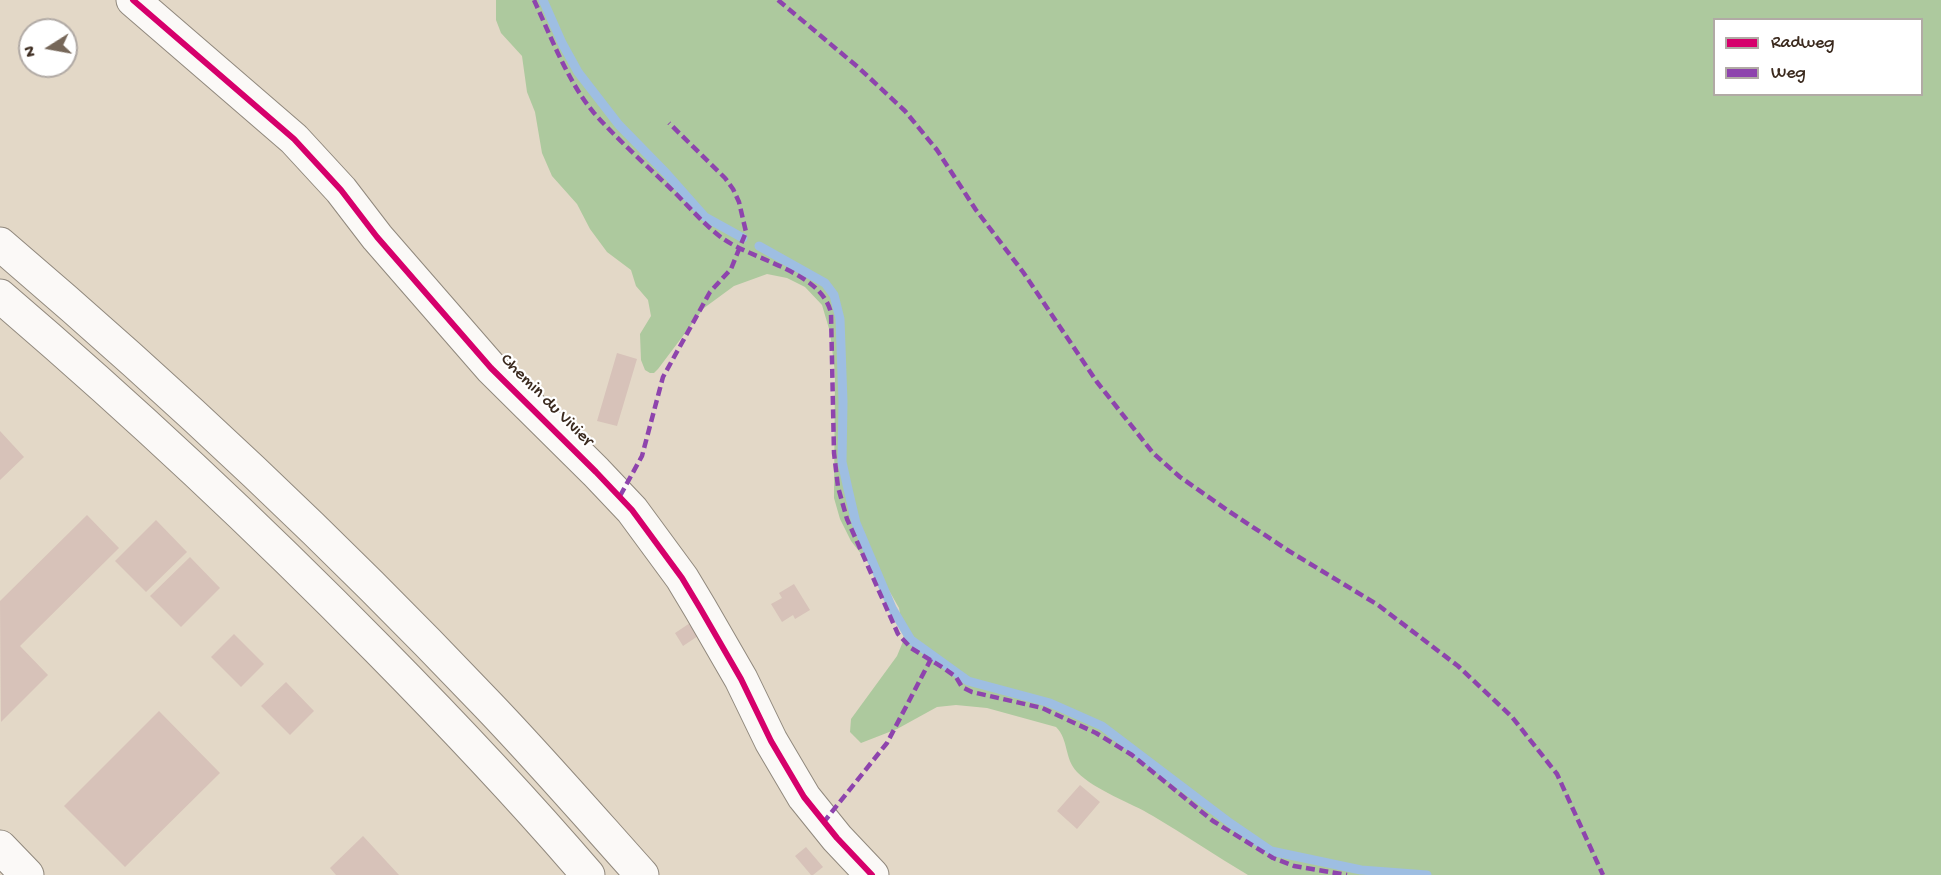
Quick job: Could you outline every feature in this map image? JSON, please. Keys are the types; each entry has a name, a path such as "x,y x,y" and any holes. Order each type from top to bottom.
{"main road":[{"name":"Chemin du Vivier","path":"133,0 294,139 341,190 377,237 491,368 632,510 682,578 706,617 771,741 804,797 837,838 872,875"},
{"path":"0,244 200,420 322,537 478,694 642,875"},
{"path":"0,296 115,396 270,540 509,786 588,875"},
{"path":"0,847 27,875"}],"green space":[{"path":"496,0 1941,0 1941,875 1248,875 1153,816 1103,791 1085,779 1073,767 1063,738 1056,727 987,708 956,705 937,707 897,729 861,743 850,732 851,719 897,656 904,639 899,608 887,587 851,541 840,519 834,498 835,373 830,332 822,305 805,287 787,278 767,274 734,286 704,308 654,373 645,370 641,360 640,334 651,316 648,300 636,286 631,270 607,252 590,229 577,204 552,176 542,153 535,112 527,92 522,56 501,33 496,20"}],"building":[{"path":"617,353 637,359 617,426 597,421"},
{"path":"0,431 24,457 0,480"},
{"path":"87,515 119,548 20,646 48,675 1,722 0,601"},
{"path":"156,520 187,552 146,592 115,561"},
{"path":"190,557 220,588 181,627 150,596"},
{"path":"794,584 810,610 795,619 793,615 782,622 771,604 782,598 779,593"},
{"path":"693,621 701,634 683,646 675,633"},
{"path":"234,634 264,664 241,687 211,657"},
{"path":"286,682 314,711 290,735 261,706"},
{"path":"159,711 220,773 125,867 64,806"},
{"path":"1080,785 1100,802 1077,829 1057,811"},
{"path":"363,836 399,875 336,875 330,868"},
{"path":"806,847 823,867 813,875 795,856"}],"waterway":[{"path":"543,0 578,72 619,125 705,217 743,238"},
{"path":"759,246 825,283 834,295 840,319 843,402 842,462 848,489 856,523 892,608 911,640 968,681 1050,703 1102,726 1230,823 1271,851 1361,870 1427,875"}],"marked path":[{"path":"534,0 576,87 594,113 612,132 722,238 801,277 825,299 831,313 834,453 838,487 847,519 898,634 911,648 945,669 956,677 962,687 972,692 1042,708 1096,733 1132,755 1213,821 1273,858 1294,866 1347,875"},
{"path":"778,0 859,68 905,111 937,150 976,210 1023,272 1097,382 1153,453 1180,477 1230,512 1378,605 1458,666 1512,717 1557,774 1603,875"},
{"path":"620,496 642,456 663,377 710,292 731,269 746,232 739,202 733,189 725,178 669,123"},
{"path":"823,823 887,743 931,659"}],"cycle path":[{"path":"133,0 294,139 341,190 377,237 491,368 632,510 682,578 700,608 741,679 771,741 804,797 837,838 872,875"}]}
